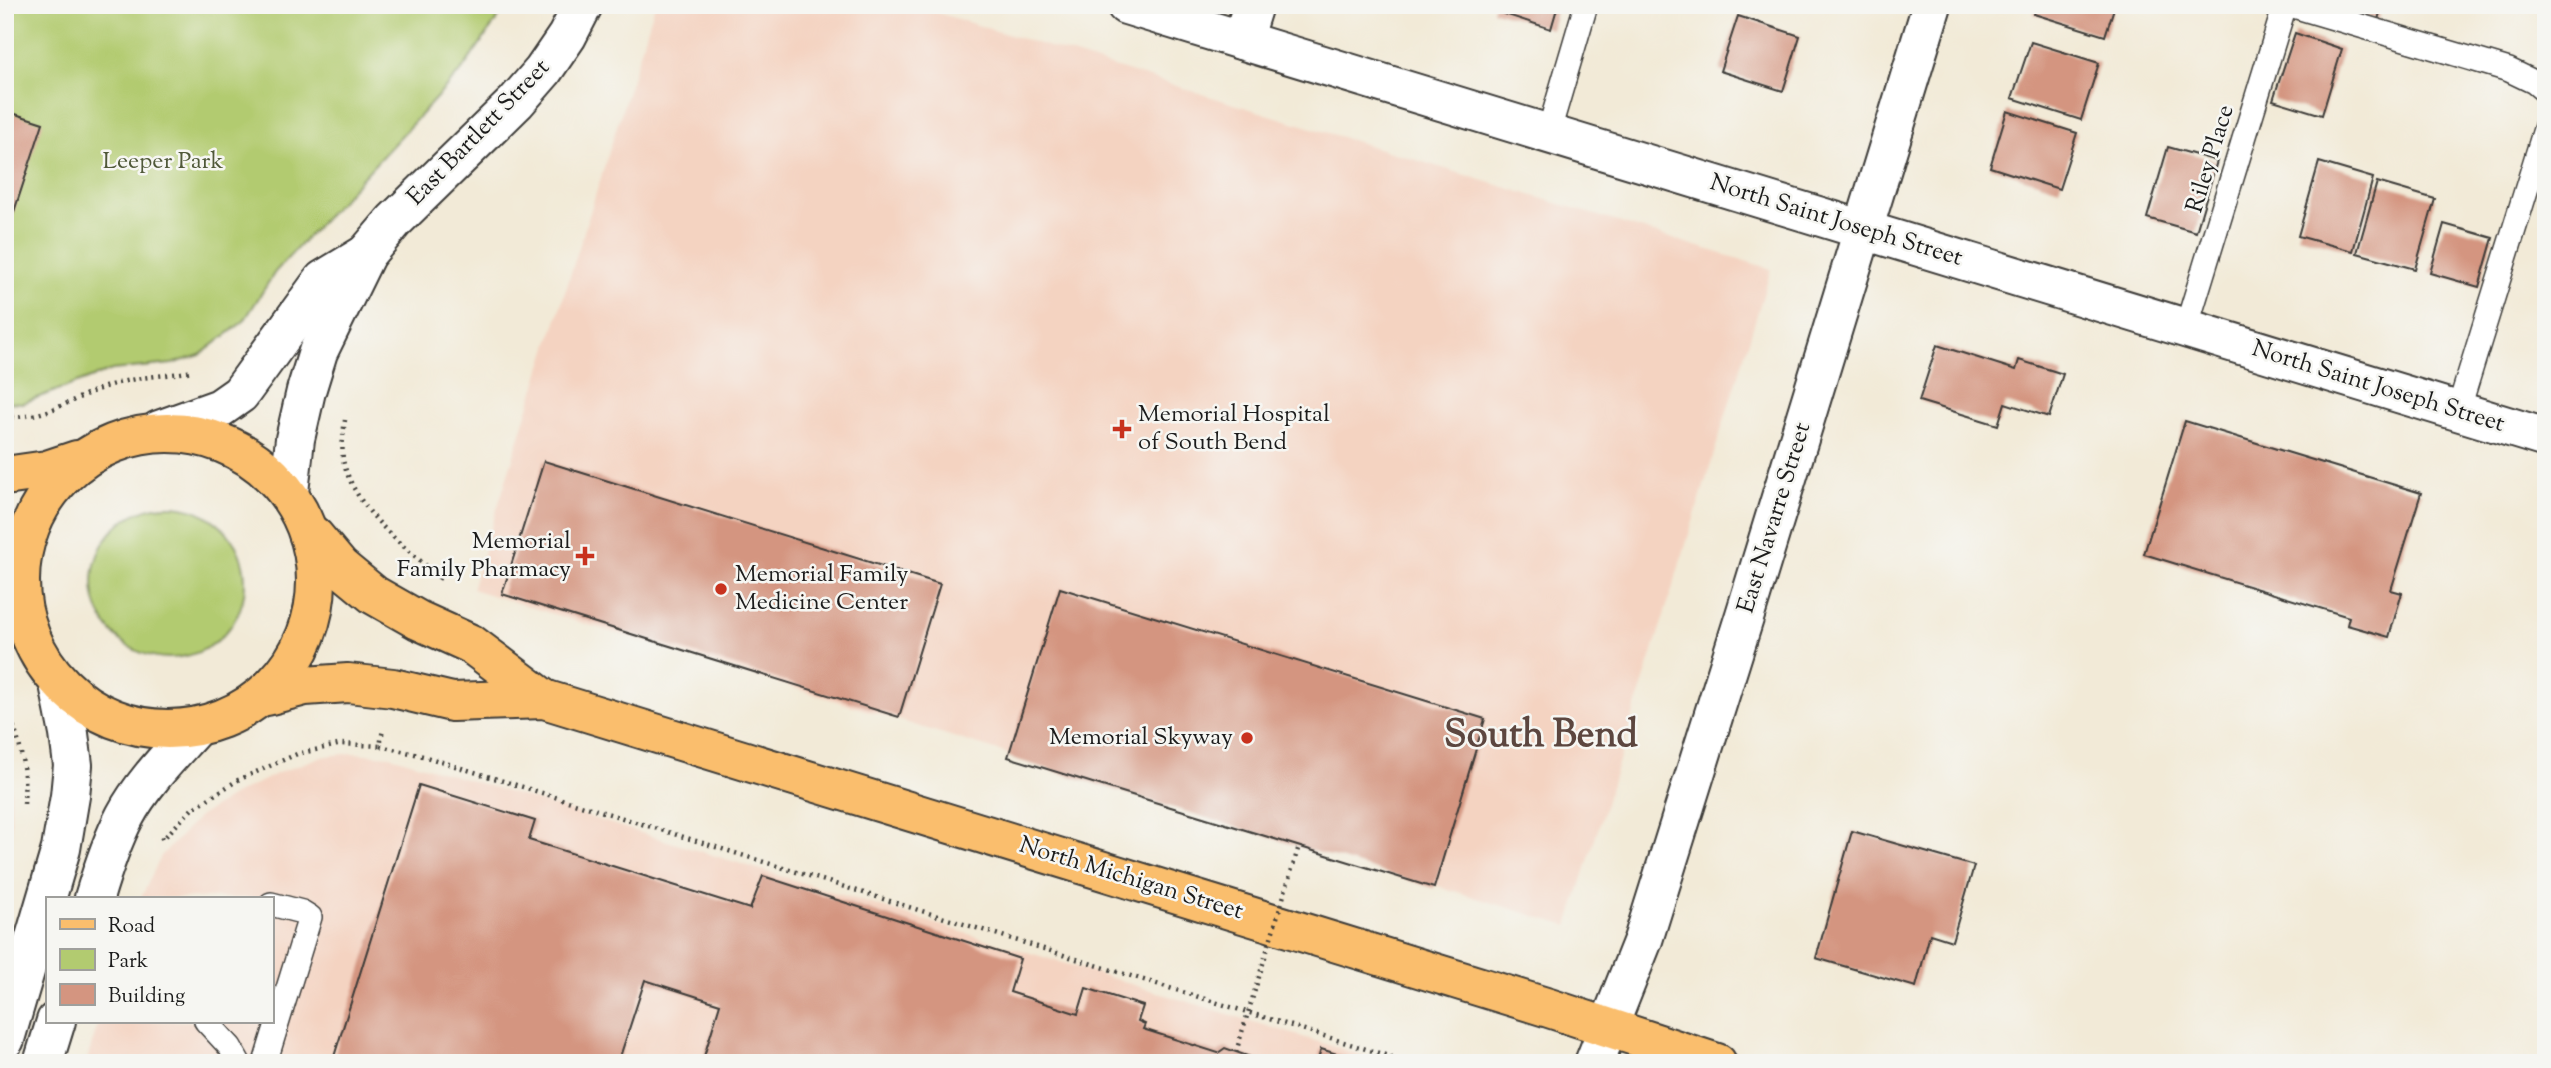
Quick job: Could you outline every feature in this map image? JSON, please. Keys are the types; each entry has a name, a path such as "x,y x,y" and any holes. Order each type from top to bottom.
{"main road":[{"name":"North Michigan Street","path":"159,430 202,437 234,450 262,468 289,492 314,536 340,566 374,595 418,620 471,644 544,699"},
{"path":"5,476 47,470 77,460 118,440 159,430"},
{"path":"77,460 46,498 26,538 13,613 59,684 98,714 145,729 194,729 233,717 267,696 293,657 308,625 315,586 314,536"},
{"name":"North Michigan Street","path":"267,696 304,686 348,683 393,688 452,702 544,699 1609,1027 1717,1063"}],"street":[{"name":"East Bartlett Street","path":"289,492 295,439 318,352 366,254 394,221 516,102 543,71 567,36 583,5"},
{"name":"North Saint Joseph Street","path":"1126,5 1247,23 1548,134 2546,438"},
{"name":"East Navarre Street","path":"1594,1063 1643,940 1932,5"},
{"name":"East Bartlett Street","path":"159,430 220,408 240,394 323,280 366,254"},
{"path":"47,897 61,849 73,765 59,684"},
{"path":"94,897 126,814 159,768 194,729"},
{"path":"5,1039 46,900"},
{"path":"43,1063 55,1023"}],"lane":[{"path":"1548,134 1586,5"},
{"path":"2287,5 2509,70 2534,82 2546,92"},
{"name":"Riley Place","path":"2186,328 2287,5"},
{"path":"2458,411 2546,126"},
{"path":"265,1063 310,917 302,912 273,905"},
{"path":"208,1023 230,1047 239,1063"}],"path":[{"path":"5,417 40,415 87,393 117,383 203,369"},
{"path":"345,413 344,463 356,490 376,519 400,544 440,577"},
{"path":"5,707 17,730 24,772 24,792"},
{"path":"380,746 384,721"},
{"path":"163,839 192,809 238,780 297,754 342,744 380,746 437,760 1411,1063"},
{"path":"1236,1052 1299,846"}],"shaded area":[{"name":"Memorial Hospital of South Bend","path":"655,5 912,5 1771,269 1568,926 472,589"},
{"path":"5,734 11,768 11,835 5,859"},
{"path":"352,753 390,756 1387,1063 86,1063 98,1023 273,1023 273,897 141,897 161,856 199,817 234,795 278,773 320,757"}],"green space":[{"name":"Leeper Park","path":"5,5 507,5 462,70 275,272 244,321 200,355 172,364 112,370 23,403 5,402"},
{"path":"169,506 198,512 223,528 239,553 245,582 239,611 223,636 198,652 169,658 140,652 115,636 99,611 93,582 99,553 115,528 140,512"}],"building":[{"path":"1494,5 1558,5 1551,29 1492,10"},
{"path":"2037,5 2115,5 2105,36 2034,14"},
{"path":"2330,5 2382,5 2378,20"},
{"path":"1738,16 1800,36 1783,91 1720,71"},
{"path":"2295,33 2342,49 2322,115 2273,100"},
{"path":"2031,42 2099,63 2081,120 2012,98"},
{"path":"6,111 43,123 9,227 5,226"},
{"path":"2007,111 2077,133 2059,189 1990,167"},
{"path":"2168,147 2217,161 2196,232 2147,218"},
{"path":"2319,162 2373,178 2353,251 2298,236"},
{"path":"2377,182 2435,199 2415,269 2357,253"},
{"path":"2444,224 2493,238 2479,287 2430,273"},
{"path":"1937,345 2016,370 2019,360 2063,374 2049,417 2005,403 1998,425 1919,401"},
{"path":"2185,421 2421,493 2391,590 2402,593 2389,637 2347,625 2349,617 2144,554"},
{"name":"Memorial Family Medicine Center","path":"544,461 940,584 899,717 502,594"},
{"name":"Memorial Skyway","path":"1060,588 1485,719 1434,888 1008,757"},
{"path":"419,785 535,821 529,840 750,909 763,876 1020,959 1010,992 1078,1014 1086,988 1143,1006 1138,1021 1145,1024 1143,1029 1218,1053 1225,1048 1267,1063 702,1063 720,1004 645,980 618,1063 332,1063"},
{"path":"1852,831 1974,866 1952,941 1930,934 1916,987 1816,958"},
{"path":"1321,1049 1362,1062 1362,1063 1317,1063"}],"place":[{"name":"Memorial Hospital of South Bend","path":"1122,429"},
{"name":"Memorial Family Pharmacy","path":"585,556"},
{"name":"Memorial Family Medicine Center","path":"721,589"},
{"name":"Memorial Skyway","path":"1247,738"}],"district":[{"name":"South Bend","path":"1541,737"}]}
